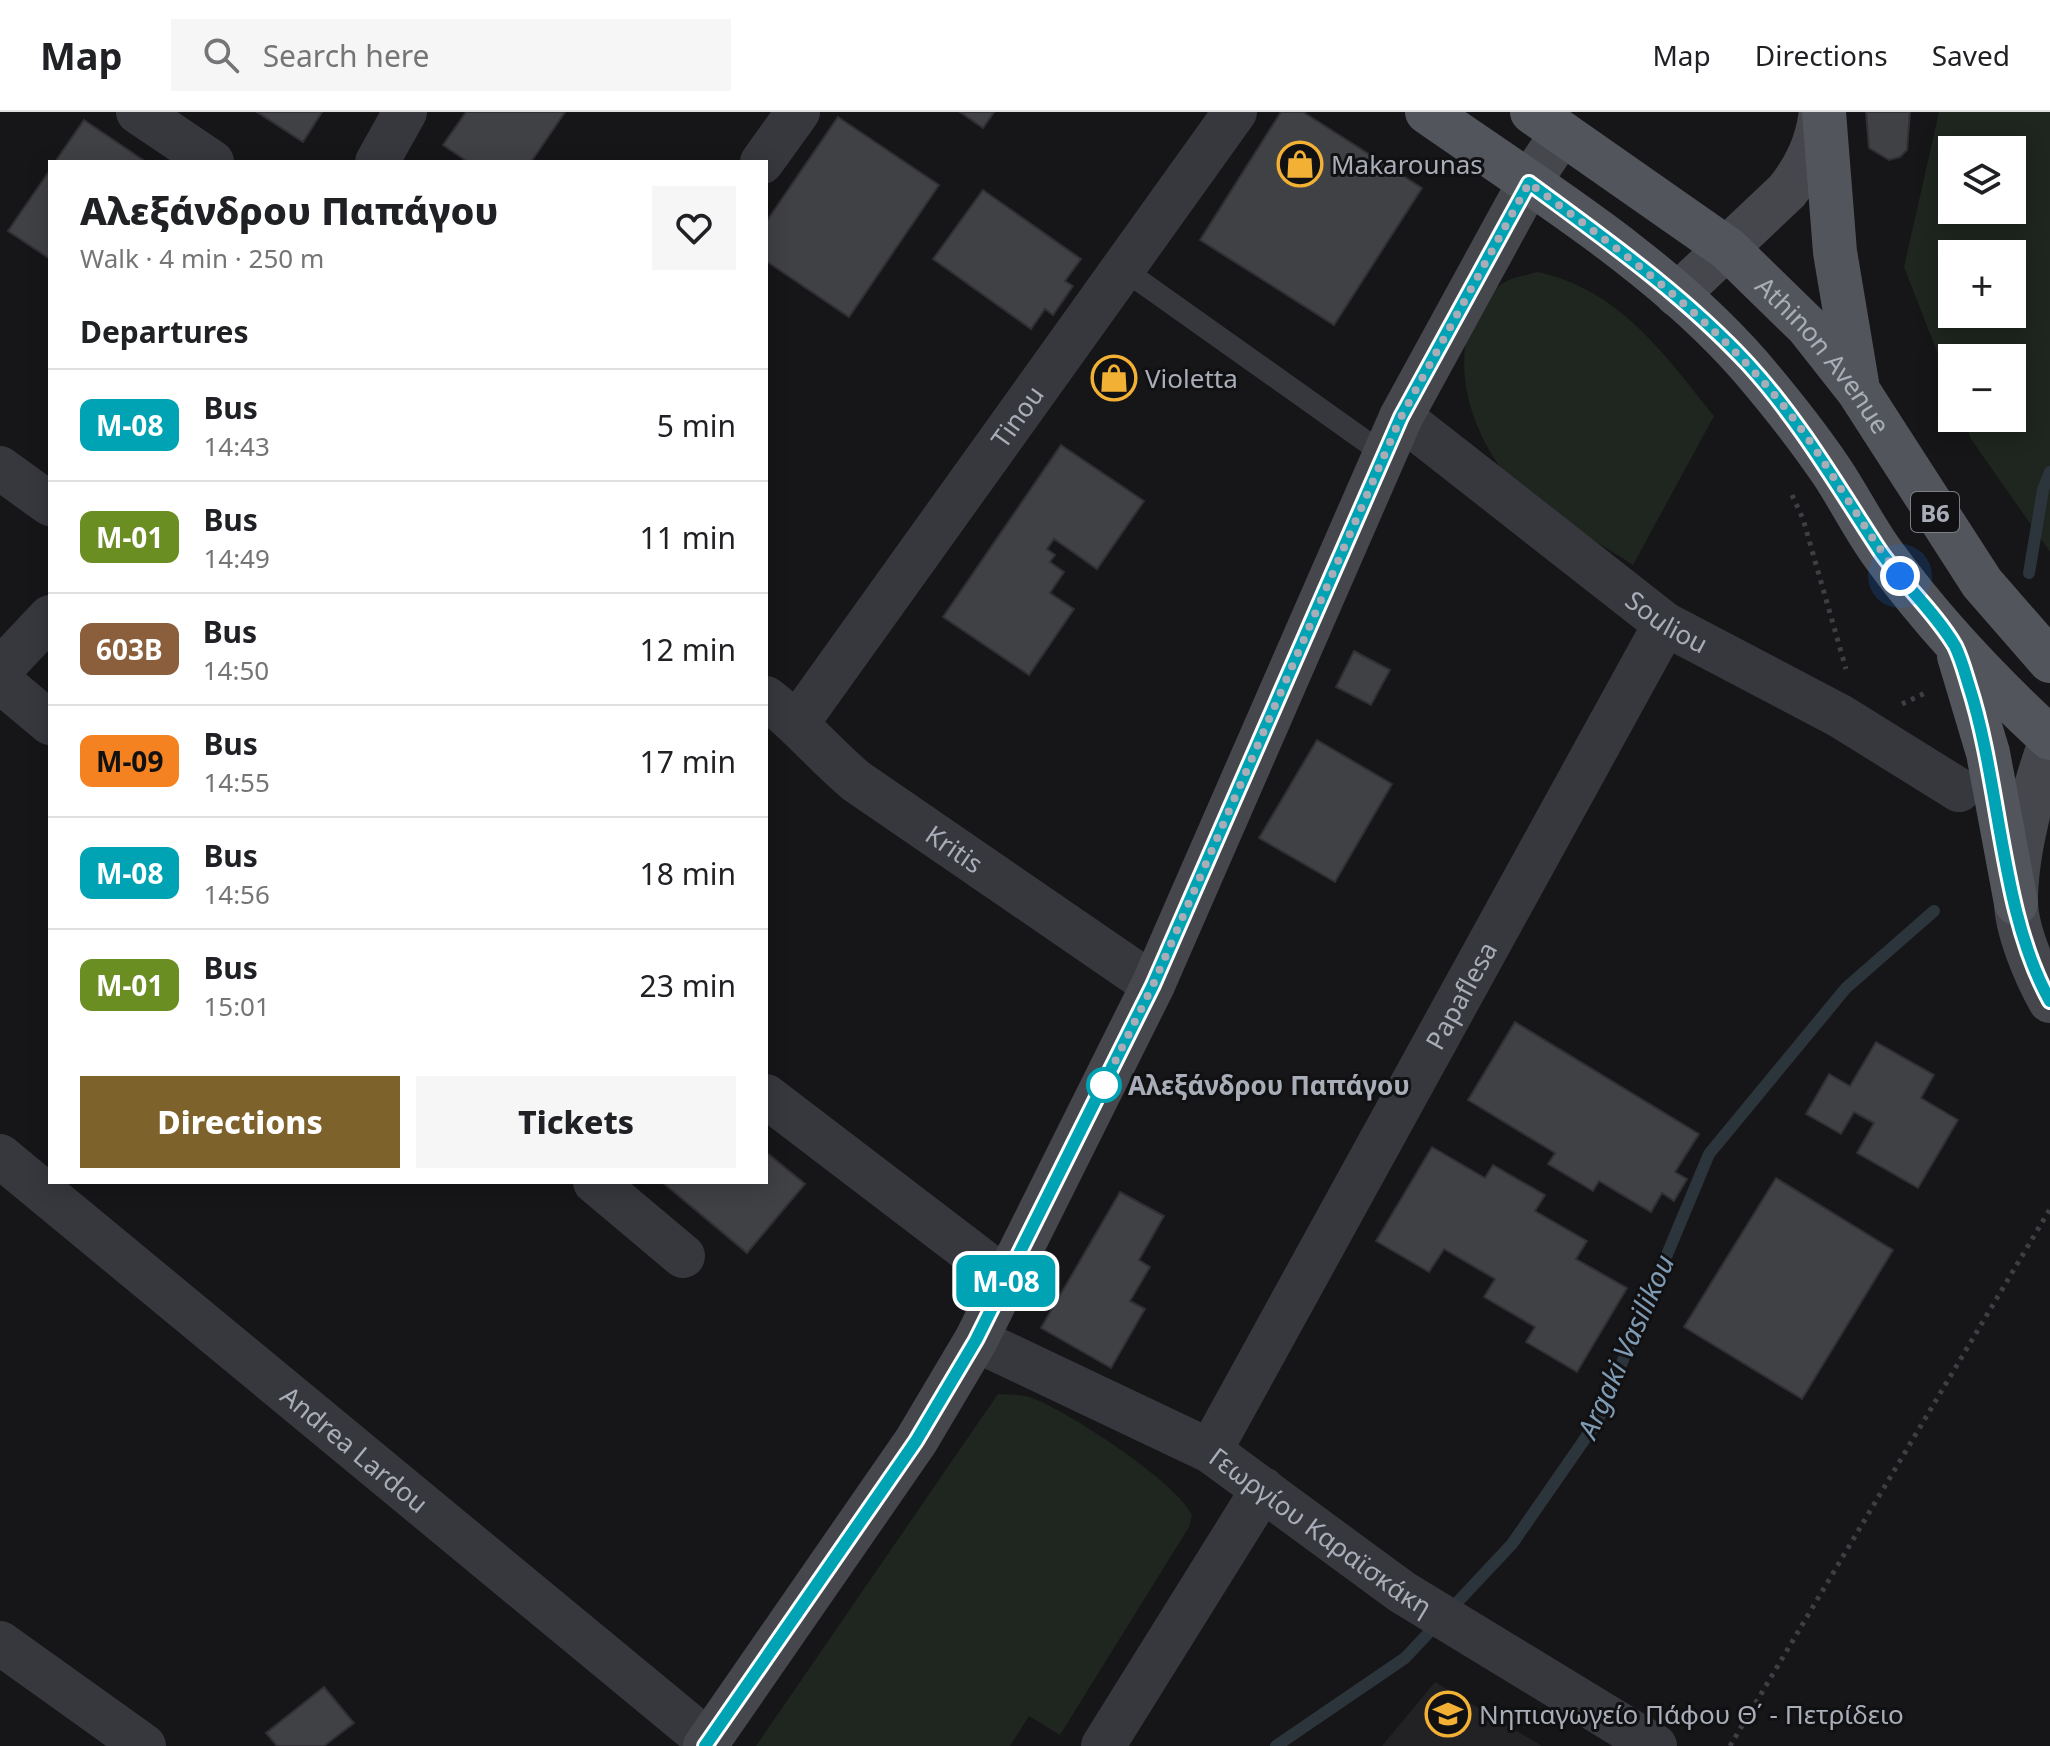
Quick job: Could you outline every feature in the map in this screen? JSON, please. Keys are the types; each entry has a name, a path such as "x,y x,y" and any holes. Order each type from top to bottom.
{"main road":[{"name":"B6","path":"1427,112 1529,183 1677,295 1748,364 1831,471 1881,553 1955,647 2050,741"},
{"path":"1823,112 1843,316 1859,392"},
{"name":"Athinon Avenue","path":"1547,123 1648,189 1728,249 1807,326 1859,392 1982,583 2050,661"},
{"path":"1955,647 1988,753 2016,903"}],"street":[{"path":"138,112 209,160"},
{"path":"378,160 405,112"},
{"path":"763,160 798,112"},
{"name":"Tinou","path":"782,710 1123,269 1235,112"},
{"path":"1677,295 1728,249 1800,174 1818,136 1823,112"},
{"path":"706,1744 916,1441 976,1340 1153,985 1393,436 1529,183 1547,123"},
{"name":"Souliou","path":"1393,436 1665,624 1840,716 1959,790"},
{"path":"0,468 48,503"},
{"path":"0,670 48,619"},
{"name":"Papaflesa","path":"1210,1451 1665,624"},
{"path":"0,681 48,721"},
{"name":"Kritis","path":"782,710 827,757 856,781 1153,985"},
{"path":"2050,741 2028,822 2016,903 2031,958 2050,1001"},
{"path":"768,1098 1007,1280"},
{"name":"Andrea Lardou","path":"0,1156 706,1744"},
{"path":"597,1184 683,1256"},
{"name":"Γεωργίου Καραϊσκάκη","path":"976,1340 1210,1451 1402,1592 1655,1746"},
{"path":"1103,1746 1263,1489"},
{"path":"0,1643 144,1746"}],"lane":[{"path":"1123,269 1393,436"}],"path":[{"path":"1730,1746 2050,1209"}],"shaded area":[{"path":"1939,112 2050,112 2050,552 1968,432 2026,432 2026,344 1938,344 1938,354 1904,267"},
{"path":"1538,272 1593,293 1617,309 1658,348 1714,416 1633,565 1518,488 1492,454 1470,404 1465,378 1465,351 1471,326 1483,303 1503,283"},
{"path":"998,1394 1031,1397 1097,1434 1165,1484 1192,1515 1189,1527 1060,1735 1029,1716 1010,1746 756,1746"},
{"name":"Νηπιαγωγείο Πάφου Θ΄ - Πετρίδειο","path":"1435,1682 1542,1746 1382,1746"}],"building":[{"path":"257,112 322,112 303,142"},
{"path":"466,112 565,112 532,160 465,160 443,145"},
{"path":"960,112 994,112 983,128"},
{"path":"1281,112 1303,112 1422,188 1334,325 1200,240"},
{"path":"1866,112 1910,112 1907,150 1900,157 1889,160 1869,148"},
{"path":"838,117 939,185 849,317 768,262 768,219"},
{"path":"84,120 143,160 56,160"},
{"path":"48,173 48,258 8,231"},
{"path":"983,190 1081,259 1065,281 1073,286 1053,315 1045,309 1031,329 933,259"},
{"path":"1061,445 1144,501 1097,569 1054,539 1047,549 1055,555 1050,562 1064,572 1050,593 1074,609 1029,675 943,617"},
{"path":"1354,651 1390,670 1371,705 1336,687"},
{"path":"1317,740 1392,784 1335,882 1259,838"},
{"path":"1515,1022 1699,1134 1675,1172 1687,1179 1674,1201 1662,1193 1651,1212 1599,1181 1593,1191 1548,1164 1555,1153 1468,1100"},
{"path":"1876,1042 1934,1075 1921,1098 1958,1120 1918,1188 1857,1153 1874,1123 1854,1112 1841,1134 1806,1114 1829,1074 1850,1086"},
{"path":"1432,1147 1485,1178 1493,1165 1545,1195 1535,1211 1587,1241 1576,1259 1627,1288 1577,1372 1526,1342 1535,1327 1484,1297 1495,1279 1444,1249 1429,1272 1376,1241"},
{"path":"768,1154 805,1184 747,1253 664,1184 768,1184"},
{"path":"1776,1178 1893,1250 1802,1399 1684,1327"},
{"path":"1120,1192 1164,1216 1139,1260 1150,1267 1130,1301 1145,1309 1111,1368 1041,1328"},
{"path":"324,1687 354,1723 324,1746 277,1746 266,1733"}],"waterway":[{"name":"Argaki Vasilikou","path":"2029,573 2043,490 2050,472"},
{"name":"Argaki Vasilikou","path":"1276,1746 1405,1658 1512,1544 1598,1420 1709,1154 1846,988 1934,911"}],"bus line":[{"name":"M-08","path":"705,1746 916,1441 976,1340 1153,985 1401,417 1529,183 1677,295 1748,364 1831,471 1881,553 1955,647 1988,753 2016,903 2031,958 2050,1001"}],"place":[{"name":"Makarounas","path":"1300,164"},
{"name":"Violetta","path":"1114,378"},
{"name":"Αλεξάνδρου Παπάγου","path":"1104,1085"},
{"name":"Νηπιαγωγείο Πάφου Θ΄ - Πετρίδειο","path":"1448,1714"}],"route":[{"path":"1104,1085 1100,1092 1153,985 1401,417 1529,183 1677,295 1748,364 1831,471 1881,553 1900,576"}]}
